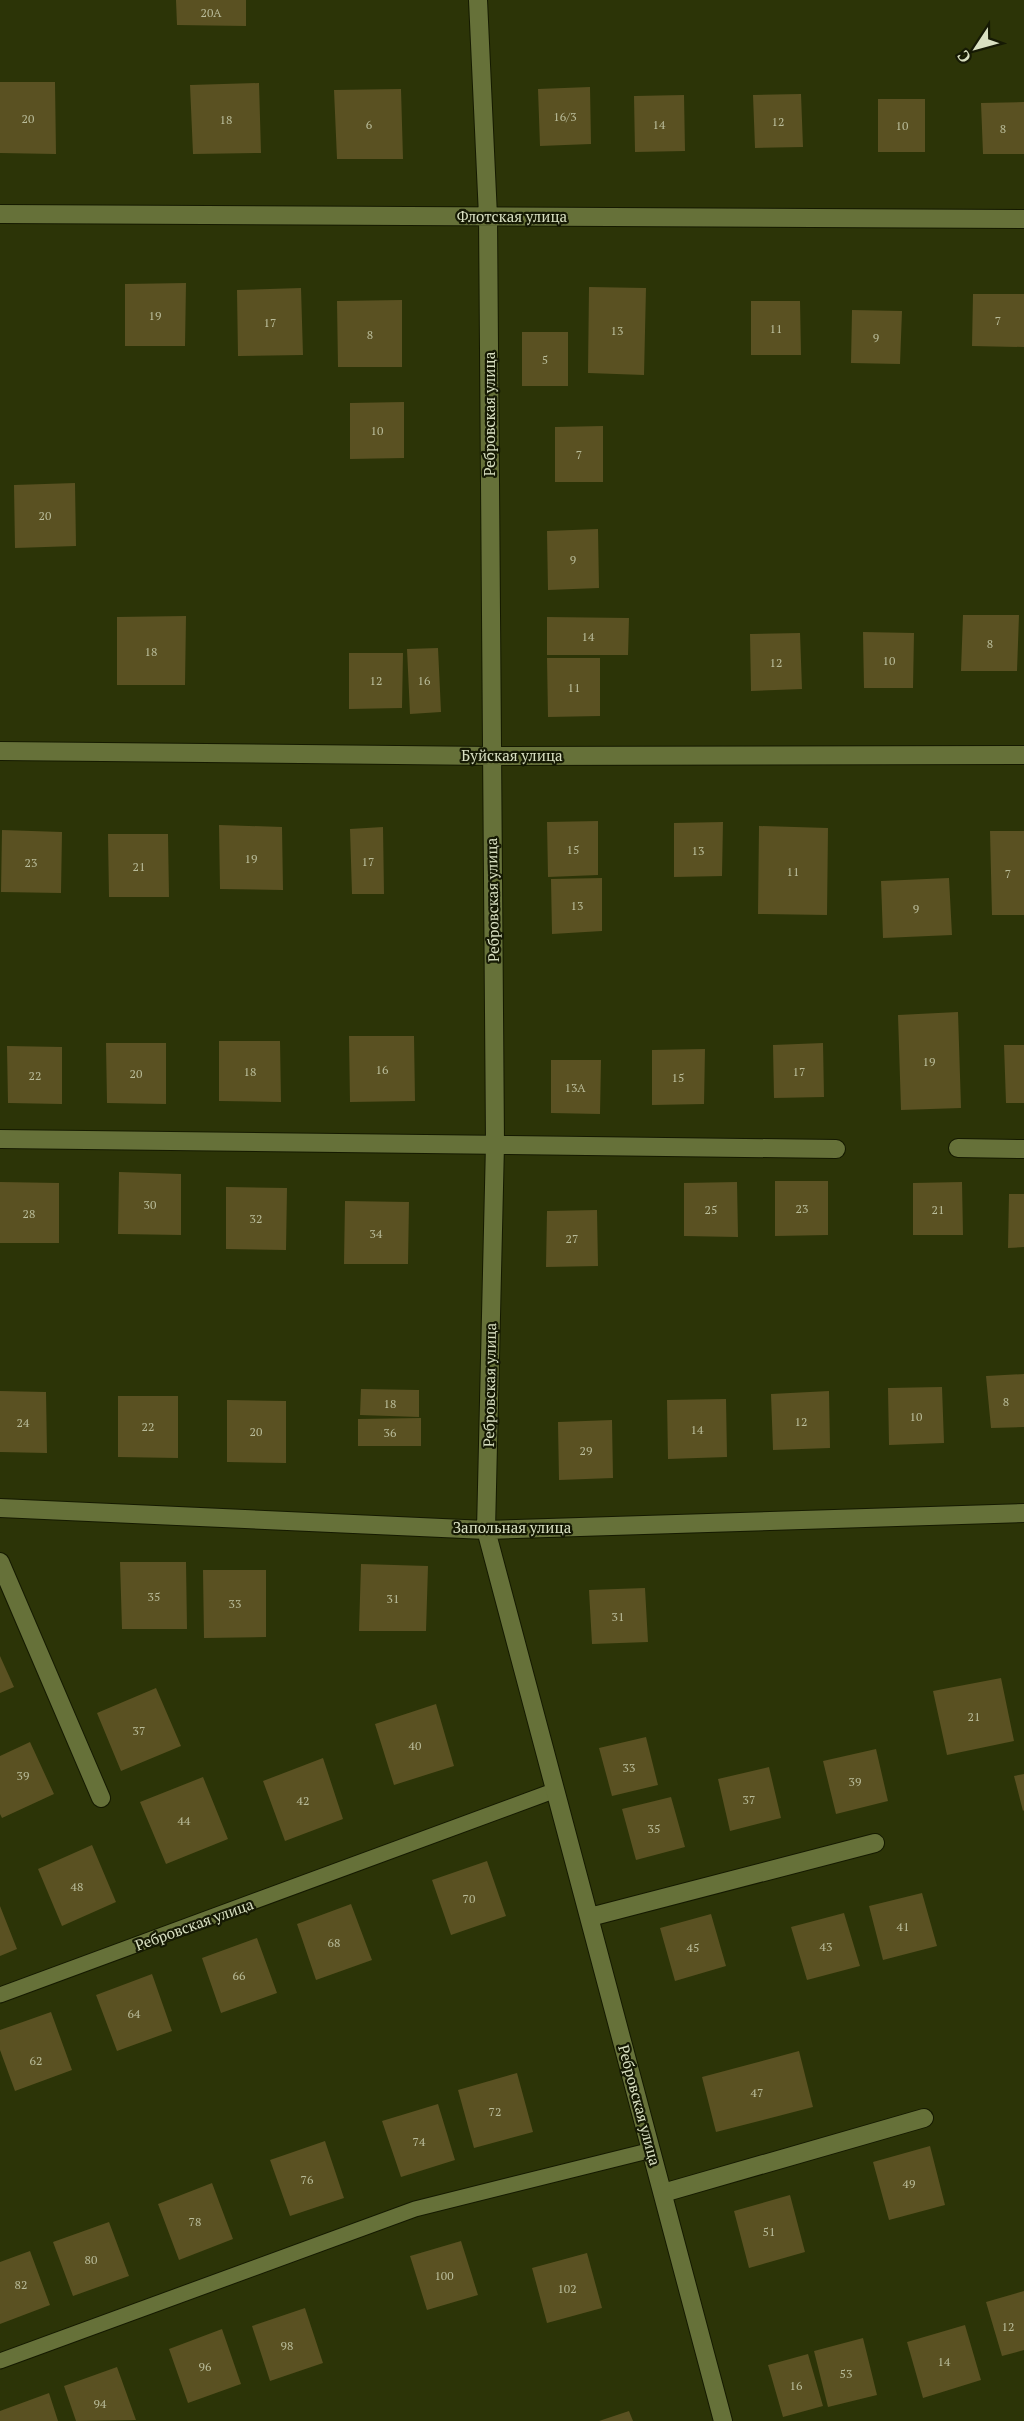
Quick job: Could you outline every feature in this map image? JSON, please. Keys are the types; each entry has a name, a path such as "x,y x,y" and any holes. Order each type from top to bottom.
{"street":[{"name":"Ребровская улица","path":"478,0 488,216 495,1144 486,1530 723,2421"},
{"name":"Флотская улица","path":"0,214 1024,219"},
{"name":"Буйская улица","path":"0,751 491,756 1024,755"},
{"path":"0,1138 836,1149"},
{"path":"958,1148 1024,1149"},
{"name":"Запольная улица","path":"0,1508 486,1530 1024,1513"},
{"path":"0,1562 101,1798"},
{"path":"590,1917 875,1843"},
{"path":"663,2193 924,2118"}],"lane":[{"name":"Ребровская улица","path":"0,1995 556,1790"},
{"path":"0,2361 415,2209 652,2150"}],"building":[{"path":"176,0 246,0 246,26 177,25"},
{"path":"0,82 55,82 56,154 0,153"},
{"path":"259,83 261,153 193,154 190,85"},
{"path":"590,87 591,144 540,146 538,89"},
{"path":"401,89 403,159 337,159 334,90"},
{"path":"801,94 803,147 755,148 753,95"},
{"path":"684,95 685,151 635,152 634,96"},
{"path":"878,99 925,99 925,152 878,152"},
{"path":"1024,102 1024,154 983,154 981,103"},
{"path":"186,283 185,346 125,346 125,284"},
{"path":"589,287 646,288 644,375 588,373"},
{"path":"301,288 303,355 238,356 237,290"},
{"path":"973,294 1024,294 1024,347 972,346"},
{"path":"402,300 402,367 338,367 337,301"},
{"path":"751,301 800,301 801,355 751,355"},
{"path":"852,310 902,311 900,364 851,363"},
{"path":"522,332 568,332 568,386 522,386"},
{"path":"404,402 404,458 350,459 350,403"},
{"path":"603,426 603,482 555,482 555,427"},
{"path":"75,483 76,546 15,548 14,485"},
{"path":"598,529 599,588 548,590 547,531"},
{"path":"963,615 1019,615 1017,671 961,671"},
{"path":"186,616 185,685 117,685 117,617"},
{"path":"547,617 629,618 628,655 547,655"},
{"path":"863,632 914,633 913,688 864,688"},
{"path":"800,633 802,689 751,691 750,634"},
{"path":"438,648 441,712 410,714 407,649"},
{"path":"349,653 403,653 402,708 349,709"},
{"path":"547,658 600,658 600,716 548,717"},
{"path":"598,821 598,875 548,877 547,822"},
{"path":"723,822 722,876 674,877 674,823"},
{"path":"219,825 282,827 283,890 220,889"},
{"path":"759,826 828,828 827,915 758,914"},
{"path":"383,827 384,894 352,894 350,829"},
{"path":"2,830 62,832 61,893 1,892"},
{"path":"990,831 1024,831 1024,915 992,915"},
{"path":"108,834 168,834 169,897 109,897"},
{"path":"602,878 602,931 552,934 551,879"},
{"path":"949,878 952,935 883,938 881,881"},
{"path":"958,1012 961,1108 901,1110 898,1015"},
{"path":"349,1036 414,1036 415,1101 350,1102"},
{"path":"219,1041 280,1041 281,1102 219,1101"},
{"path":"106,1043 166,1043 166,1104 107,1103"},
{"path":"823,1043 824,1097 774,1098 773,1045"},
{"path":"1004,1045 1024,1045 1024,1103 1006,1103"},
{"path":"7,1046 62,1047 62,1104 8,1103"},
{"path":"705,1049 704,1104 652,1105 652,1050"},
{"path":"551,1060 601,1060 600,1114 551,1113"},
{"path":"119,1172 181,1174 181,1235 118,1234"},
{"path":"775,1181 828,1181 828,1235 775,1236"},
{"path":"0,1182 59,1183 59,1243 0,1243"},
{"path":"737,1182 738,1237 684,1236 684,1183"},
{"path":"962,1182 963,1235 913,1235 913,1183"},
{"path":"226,1187 287,1188 286,1250 226,1249"},
{"path":"1009,1194 1024,1194 1024,1247 1008,1248"},
{"path":"345,1201 409,1202 408,1264 344,1264"},
{"path":"597,1210 598,1266 546,1267 547,1211"},
{"path":"1024,1374 1024,1427 991,1428 986,1376"},
{"path":"942,1387 944,1443 889,1445 888,1388"},
{"path":"361,1389 419,1390 419,1417 360,1415"},
{"path":"0,1391 46,1392 47,1453 0,1452"},
{"path":"829,1391 830,1448 773,1450 771,1394"},
{"path":"118,1396 178,1396 178,1458 118,1457"},
{"path":"726,1399 727,1457 668,1459 667,1400"},
{"path":"227,1400 286,1401 286,1463 227,1462"},
{"path":"421,1418 421,1446 358,1446 358,1419"},
{"path":"612,1420 613,1478 559,1480 558,1422"},
{"path":"120,1562 186,1562 187,1629 122,1629"},
{"path":"361,1564 428,1566 426,1631 359,1631"},
{"path":"203,1570 266,1570 266,1637 204,1638"},
{"path":"645,1588 648,1642 592,1644 589,1590"},
{"path":"0,1656 14,1687 0,1693"},
{"path":"1001,1678 1014,1741 947,1755 933,1691"},
{"path":"156,1688 181,1746 121,1771 97,1713"},
{"path":"436,1704 454,1766 394,1785 375,1724"},
{"path":"646,1737 658,1785 612,1796 599,1748"},
{"path":"30,1742 54,1794 2,1818 0,1814 0,1756"},
{"path":"876,1749 888,1801 836,1814 823,1761"},
{"path":"323,1758 343,1819 285,1841 263,1781"},
{"path":"769,1767 781,1818 730,1831 718,1779"},
{"path":"1024,1774 1024,1810 1023,1811 1014,1776"},
{"path":"203,1777 228,1839 166,1864 140,1802"},
{"path":"671,1797 685,1847 636,1860 622,1809"},
{"path":"92,1845 116,1902 62,1926 38,1869"},
{"path":"487,1861 506,1916 451,1935 432,1880"},
{"path":"922,1893 937,1946 883,1960 869,1906"},
{"path":"351,1904 372,1960 316,1980 297,1924"},
{"path":"0,1906 17,1949 0,1956"},
{"path":"844,1913 860,1966 807,1980 791,1927"},
{"path":"711,1914 726,1966 675,1981 660,1928"},
{"path":"257,1938 277,1993 221,2013 202,1958"},
{"path":"152,1974 172,2031 117,2051 96,1995"},
{"path":"51,2012 72,2070 15,2091 0,2050 0,2030"},
{"path":"799,2051 813,2107 716,2132 702,2077"},
{"path":"517,2073 533,2132 474,2148 458,2090"},
{"path":"438,2104 455,2160 401,2177 382,2121"},
{"path":"325,2141 344,2198 290,2216 270,2160"},
{"path":"930,2146 945,2205 889,2220 873,2162"},
{"path":"212,2183 233,2239 179,2260 158,2204"},
{"path":"790,2195 805,2252 749,2268 734,2211"},
{"path":"109,2222 129,2276 73,2296 53,2242"},
{"path":"461,2241 478,2295 427,2310 410,2256"},
{"path":"30,2251 50,2305 0,2324 0,2262"},
{"path":"587,2253 602,2308 547,2323 532,2268"},
{"path":"1024,2291 1024,2350 1002,2356 986,2302"},
{"path":"305,2308 323,2363 270,2381 252,2326"},
{"path":"965,2325 981,2380 923,2398 907,2342"},
{"path":"222,2329 241,2384 188,2403 169,2349"},
{"path":"863,2338 877,2395 828,2407 814,2351"},
{"path":"808,2354 823,2406 783,2417 768,2365"},
{"path":"117,2367 136,2420 76,2421 64,2386"},
{"path":"49,2393 58,2421 0,2421 0,2411"},
{"path":"629,2411 633,2421 599,2421"}]}
